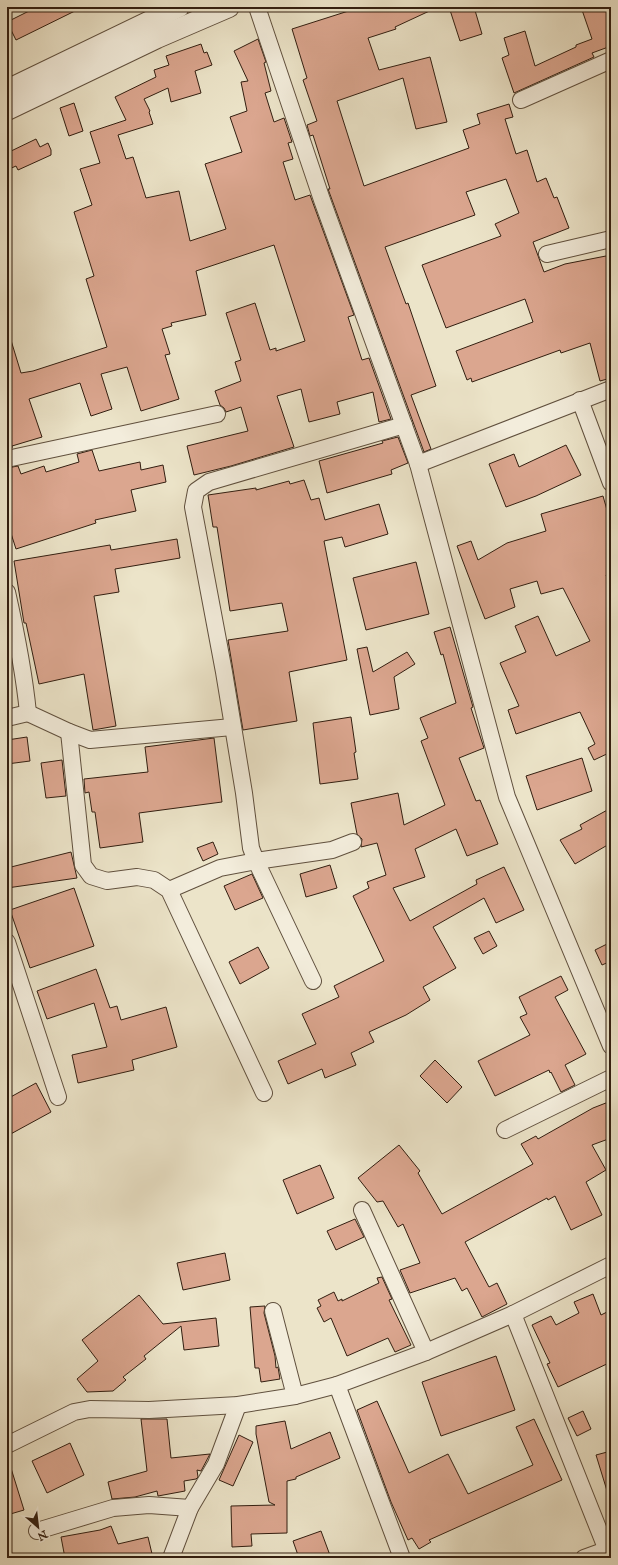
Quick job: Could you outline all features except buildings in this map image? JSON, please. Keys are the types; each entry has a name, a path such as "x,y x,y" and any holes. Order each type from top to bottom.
{"street":[{"path":"7,90 178,7"},
{"path":"7,110 158,38 229,7"},
{"path":"258,7 322,200 418,464 507,797 611,1046"},
{"path":"521,100 611,60"},
{"path":"547,254 611,239"},
{"path":"418,464 611,389"},
{"path":"580,400 611,483"},
{"path":"7,459 217,414"},
{"path":"314,981 251,848 244,793 224,672 193,507 196,491 209,482 404,425"},
{"path":"7,592 26,687 28,713"},
{"path":"7,718 28,713 90,740 232,727"},
{"path":"69,732 83,866 91,876 107,881 137,877 154,880 169,890 264,1093"},
{"path":"169,890 220,868 332,850 353,842"},
{"path":"7,942 58,1097"},
{"path":"505,1130 611,1078"},
{"path":"362,1210 426,1352"},
{"path":"7,1446 74,1412 90,1409 149,1410 238,1405 295,1396 336,1385 426,1352 513,1314 611,1265"},
{"path":"273,1311 295,1396"},
{"path":"513,1314 608,1554 584,1558"},
{"path":"336,1385 402,1558"},
{"path":"171,1558 190,1508 216,1464 238,1405"},
{"path":"37,1531 113,1508 149,1505 190,1508"}]}
